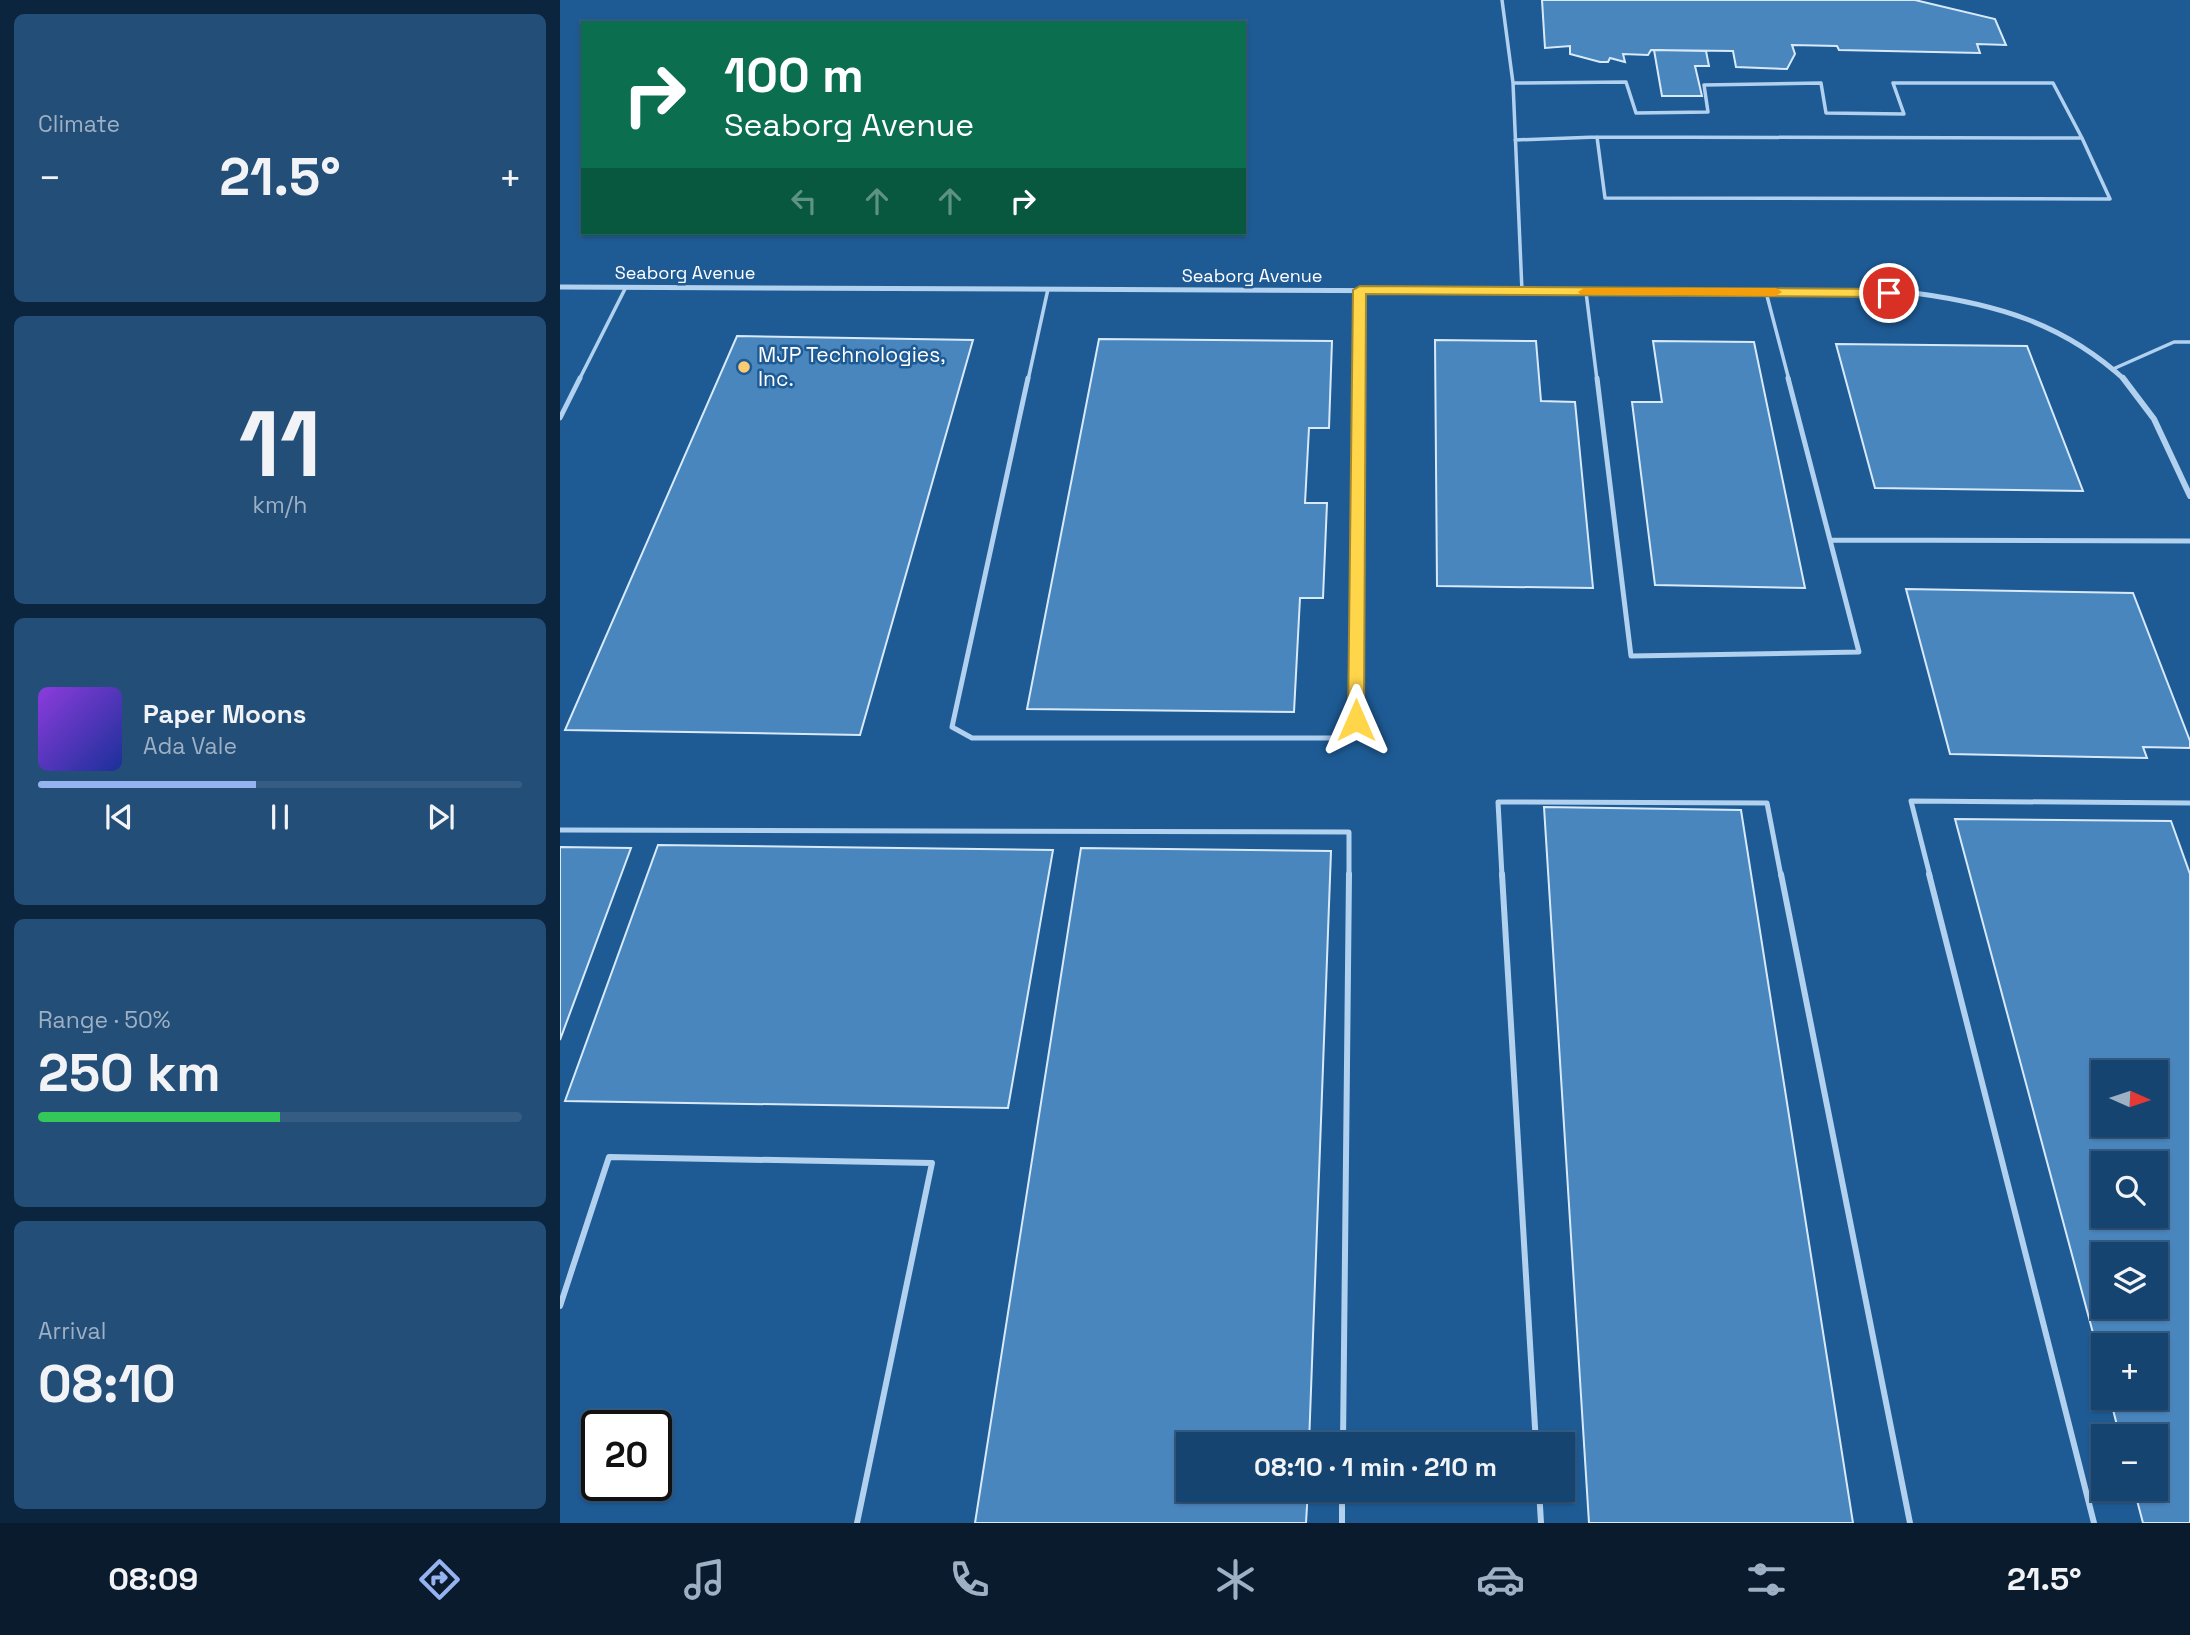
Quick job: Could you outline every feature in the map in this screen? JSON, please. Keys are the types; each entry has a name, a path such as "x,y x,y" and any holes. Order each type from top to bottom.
{"street":[{"name":"Seaborg Avenue","path":"560,287 1914,293 1960,298 2006,310 2050,328 2091,352 2113,369 2147,408 2190,495"}],"lane":[{"path":"1502,0 1513,83 1522,291"},
{"path":"1513,83 1626,82 1636,113 1708,112 1704,85 1821,83 1826,113 1904,114 1894,83 2053,83 2110,199 1605,198 1597,136"},
{"path":"1515,140 1597,136 2082,138"},
{"path":"560,418 626,287"},
{"path":"1048,289 952,726 972,738 1341,738 1356,720 1360,290"},
{"path":"1586,292 1631,656 1859,652 1766,292"},
{"path":"2113,369 2174,342 2190,342"},
{"path":"1831,541 2190,541"},
{"path":"2094,1523 1911,801 2190,803"},
{"path":"1535,1432 1498,802 1767,803 1910,1523"},
{"path":"560,830 1349,832 1343,1432"},
{"path":"560,1306 608,1157 932,1163 857,1523"},
{"path":"1342,1502 1342,1523"},
{"path":"1540,1502 1541,1523"}],"building":[{"path":"1542,0 1915,0 1995,19 2006,45 1977,44 1980,53 1839,50 1837,46 1792,45 1795,54 1787,69 1736,67 1733,51 1651,50 1648,55 1623,54 1625,62 1610,58 1608,62 1600,62 1570,54 1570,46 1545,48"},
{"path":"1654,50 1706,51 1709,66 1695,66 1702,96 1662,96"},
{"path":"737,336 973,340 860,735 565,730"},
{"path":"1099,339 1332,341 1329,428 1309,428 1305,503 1327,503 1323,598 1300,598 1294,712 1027,709"},
{"path":"1435,340 1536,341 1541,401 1575,402 1593,588 1437,586"},
{"path":"1653,341 1754,342 1805,588 1655,585 1632,402 1662,402"},
{"path":"1836,344 2027,346 2083,491 1875,488"},
{"path":"1906,589 2133,593 2190,741 2190,748 2143,747 2147,758 1950,754"},
{"path":"1544,807 1741,810 1853,1523 1589,1523"},
{"path":"1955,819 2171,821 2190,874 2190,1523 2143,1523 2137,1501 2168,1501 2168,1424 2117,1424 2113,1410 2168,1410 2168,1333 2093,1333"},
{"path":"658,845 1053,850 1008,1108 565,1101"},
{"path":"560,847 631,848 560,1040"},
{"path":"1081,848 1331,851 1309,1432 1176,1432 1176,1502 1307,1502 1306,1523 975,1523"}],"slow traffic":[{"path":"1584,292 1776,292"}],"place":[{"name":"MJP Technologies, Inc.","path":"744,367"}],"route":[{"path":"1356,720 1360,290 1889,293"}]}
